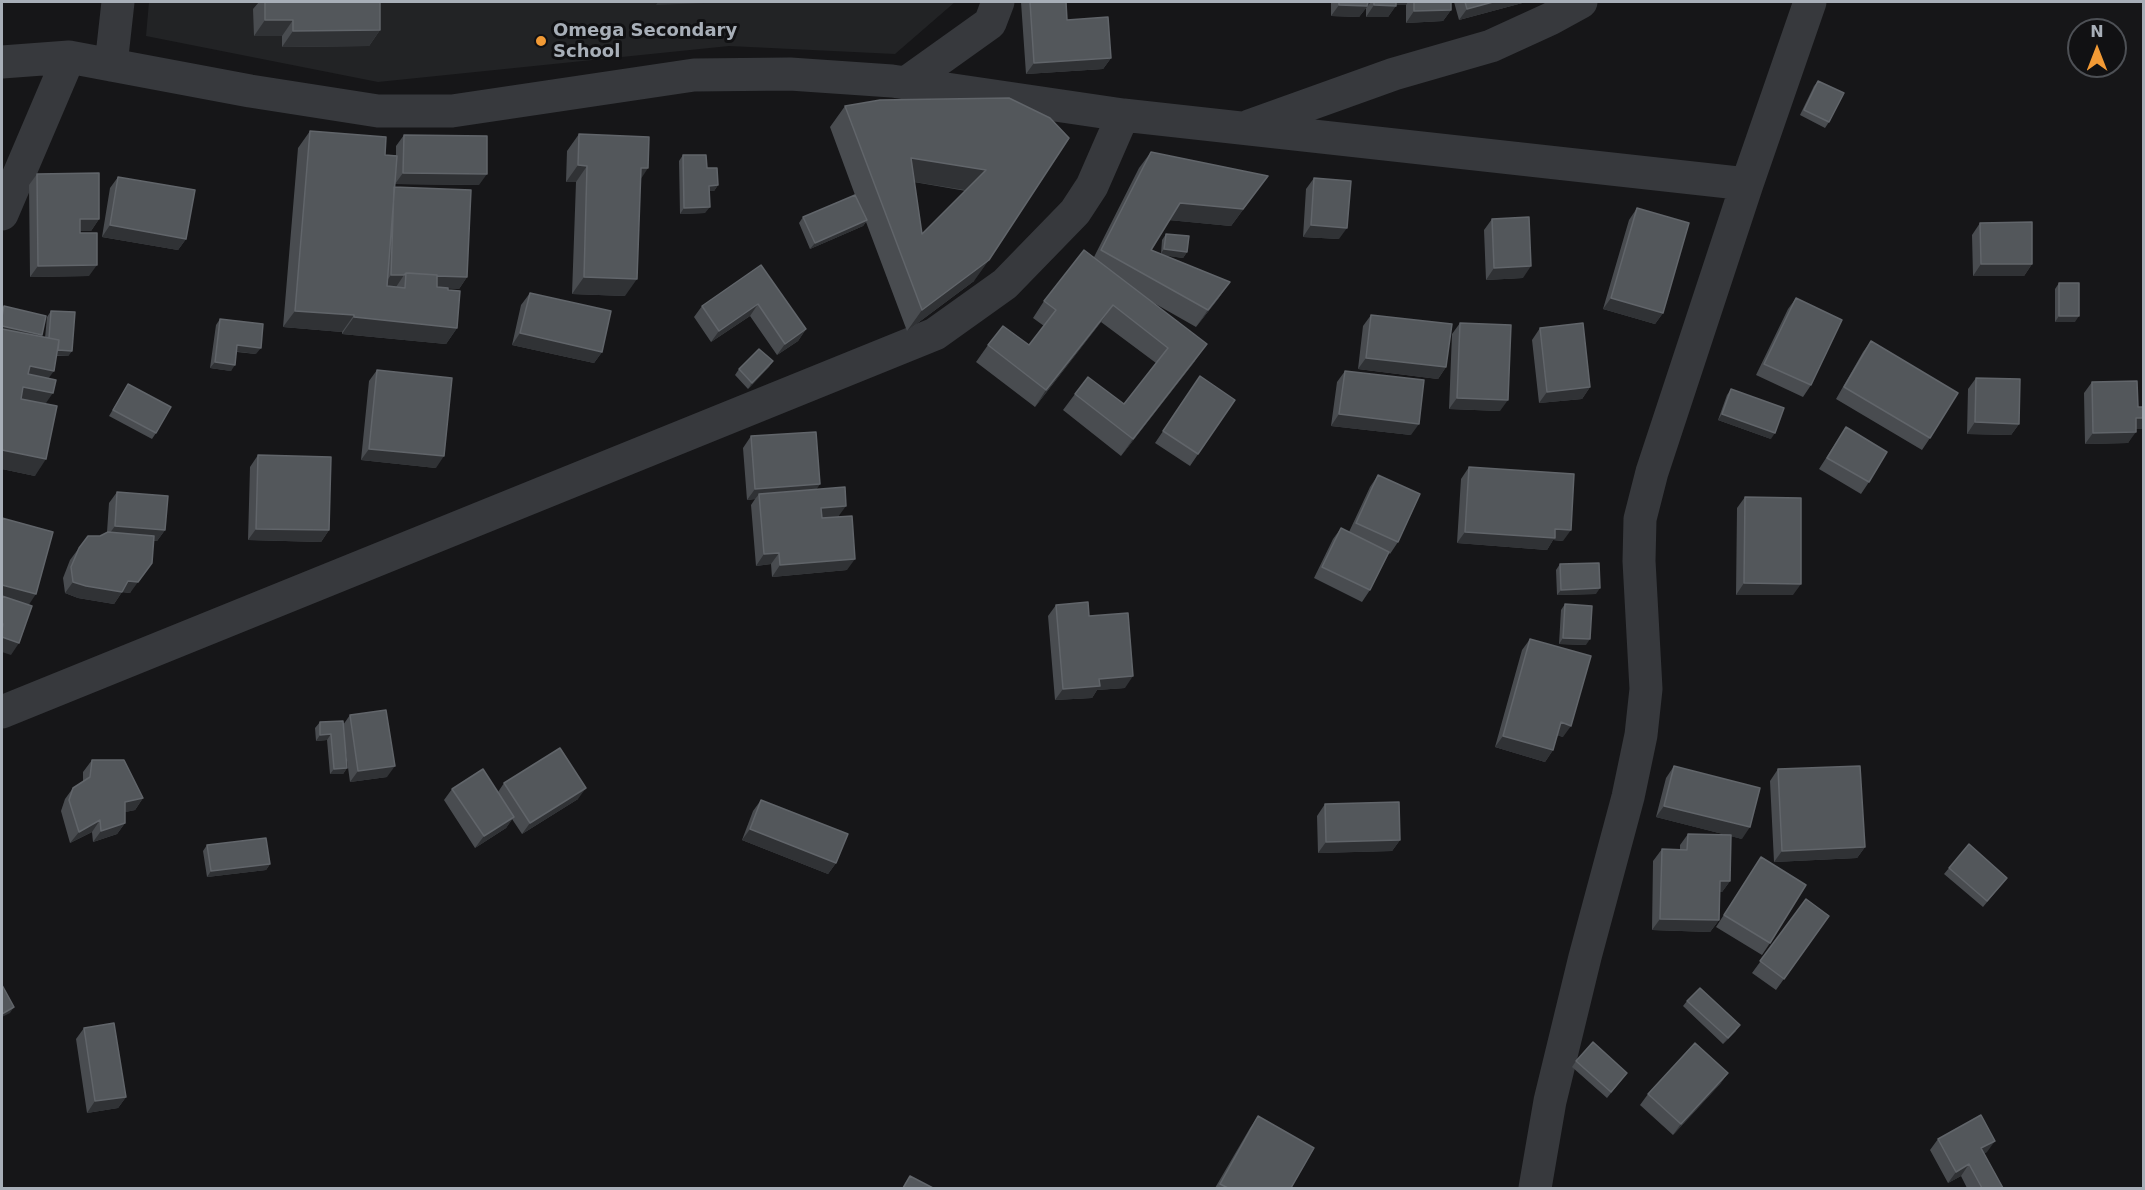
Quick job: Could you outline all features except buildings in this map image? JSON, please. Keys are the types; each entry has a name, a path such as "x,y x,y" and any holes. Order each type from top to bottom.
{"street":[{"path":"111,64 118,2"},
{"path":"906,82 990,23 998,2"},
{"path":"1241,128 1394,74 1491,46 1581,2"},
{"path":"1535,1188 1550,1101 1585,957 1628,797 1641,735 1646,689 1639,561 1640,519 1652,472 1810,2"},
{"path":"2,214 69,57"},
{"path":"2,62 69,57 313,102 378,111 452,111 694,75 790,74 906,82 1124,115 1747,184"},
{"path":"2,712 935,334 1005,284 1076,212 1092,186 1124,115"}],"shaded area":[{"name":"Omega Secondary School","path":"149,2 955,2 895,54 729,46 378,82 146,36"}],"place":[{"name":"Omega Secondary School","path":"541,41"}]}
